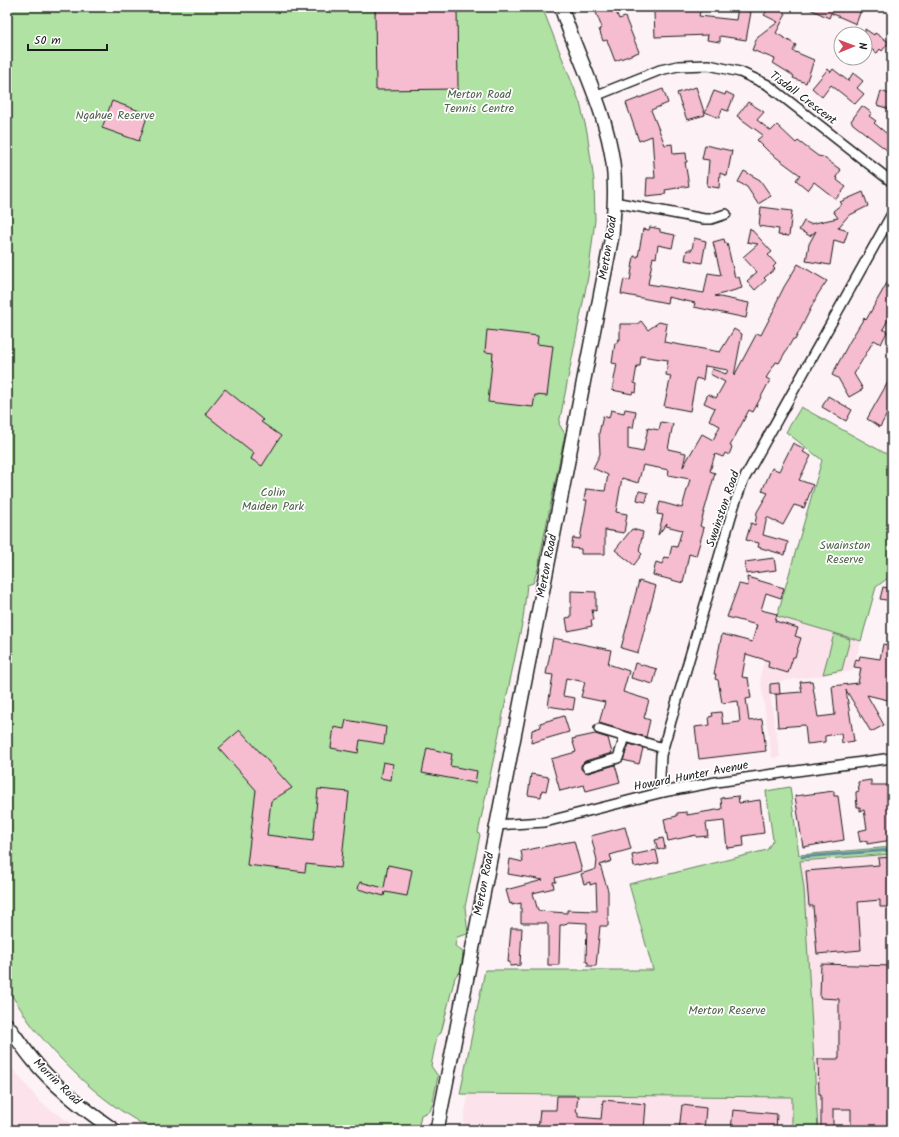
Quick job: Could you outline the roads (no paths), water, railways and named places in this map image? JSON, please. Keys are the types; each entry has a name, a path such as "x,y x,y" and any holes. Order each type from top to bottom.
{"main road":[{"name":"Merton Road","path":"437,1130 612,236 614,202 613,168 608,137 561,7"},
{"name":"Morrin Road","path":"7,1025 50,1078 90,1113 114,1130"}],"street":[{"name":"Tisdall Crescent","path":"594,96 660,70 678,66 709,65 740,72 768,85 892,182"},
{"path":"614,202 704,219 711,219 726,214"},
{"name":"Swainston Road","path":"663,792 660,765 663,748 734,506 743,481 892,214"},
{"path":"599,729 663,748"},
{"path":"587,767 618,758 625,737"},
{"name":"Howard Hunter Avenue","path":"496,825 545,822 663,792 777,773 892,758"}],"waterway":[{"path":"802,857 892,850"}],"park label":[{"name":"Merton Road Tennis Centre","path":"479,101"},
{"name":"Ngahue Reserve","path":"115,115"},
{"name":"Colin Maiden Park","path":"273,499"},
{"name":"Swainston Reserve","path":"845,552"},
{"name":"Merton Reserve","path":"727,1010"}]}
